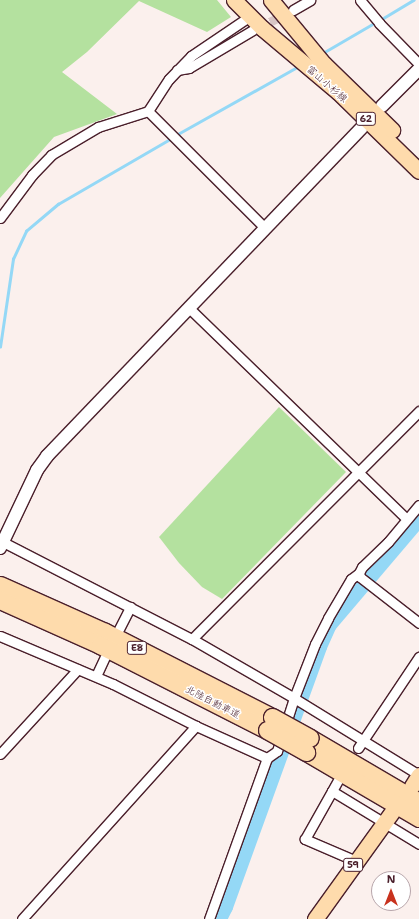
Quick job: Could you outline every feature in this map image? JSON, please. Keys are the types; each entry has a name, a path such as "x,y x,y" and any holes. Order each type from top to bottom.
{"highway":[{"name":"北陸自動車道","path":"0,585 105,632 308,745 419,802"},
{"name":"北陸自動車道","path":"0,600 270,724"},
{"name":"北陸自動車道","path":"308,745 419,818"}],"main road":[{"name":"富山小杉線","path":"234,0 251,23 295,57 317,67 419,156"},
{"name":"富山小杉線","path":"271,0 310,48 317,67 338,92 419,170"},
{"name":"59","path":"315,919 388,817"}],"street":[{"path":"293,10 310,0"},
{"path":"360,0 419,64"},
{"path":"0,218 32,175 51,155 98,127 148,111 177,70 191,56 251,23"},
{"path":"177,70 189,68 251,23"},
{"path":"382,106 419,69"},
{"path":"148,111 265,228"},
{"path":"362,128 47,456 37,470 2,545 192,639 295,699 361,745 416,779"},
{"path":"188,308 407,519"},
{"path":"192,639 419,411"},
{"path":"360,575 362,567 419,505"},
{"path":"360,575 419,623"},
{"path":"209,919 267,758 277,751 307,662 328,618 351,579 360,575"},
{"path":"119,629 130,607"},
{"path":"0,636 96,676 196,726 267,758"},
{"path":"96,676 106,657"},
{"path":"361,745 419,657"},
{"path":"0,754 78,669"},
{"path":"22,919 196,726"},
{"path":"338,780 305,839 356,861"},
{"path":"332,791 388,817 419,844"}],"green space":[{"path":"0,0 217,0 231,17 207,32 139,1 87,52 62,72 117,114 54,137 0,198"},
{"path":"279,407 346,472 222,599 202,587 179,563 159,537"}],"waterway":[{"path":"380,20 413,0"},
{"path":"321,54 376,22"},
{"path":"176,135 299,66"},
{"path":"0,347 13,259 26,231 58,204 172,138"},
{"path":"220,919 226,907 320,647 330,625 419,520"}],"tunnel":[{"path":"258,28 288,13"}]}
